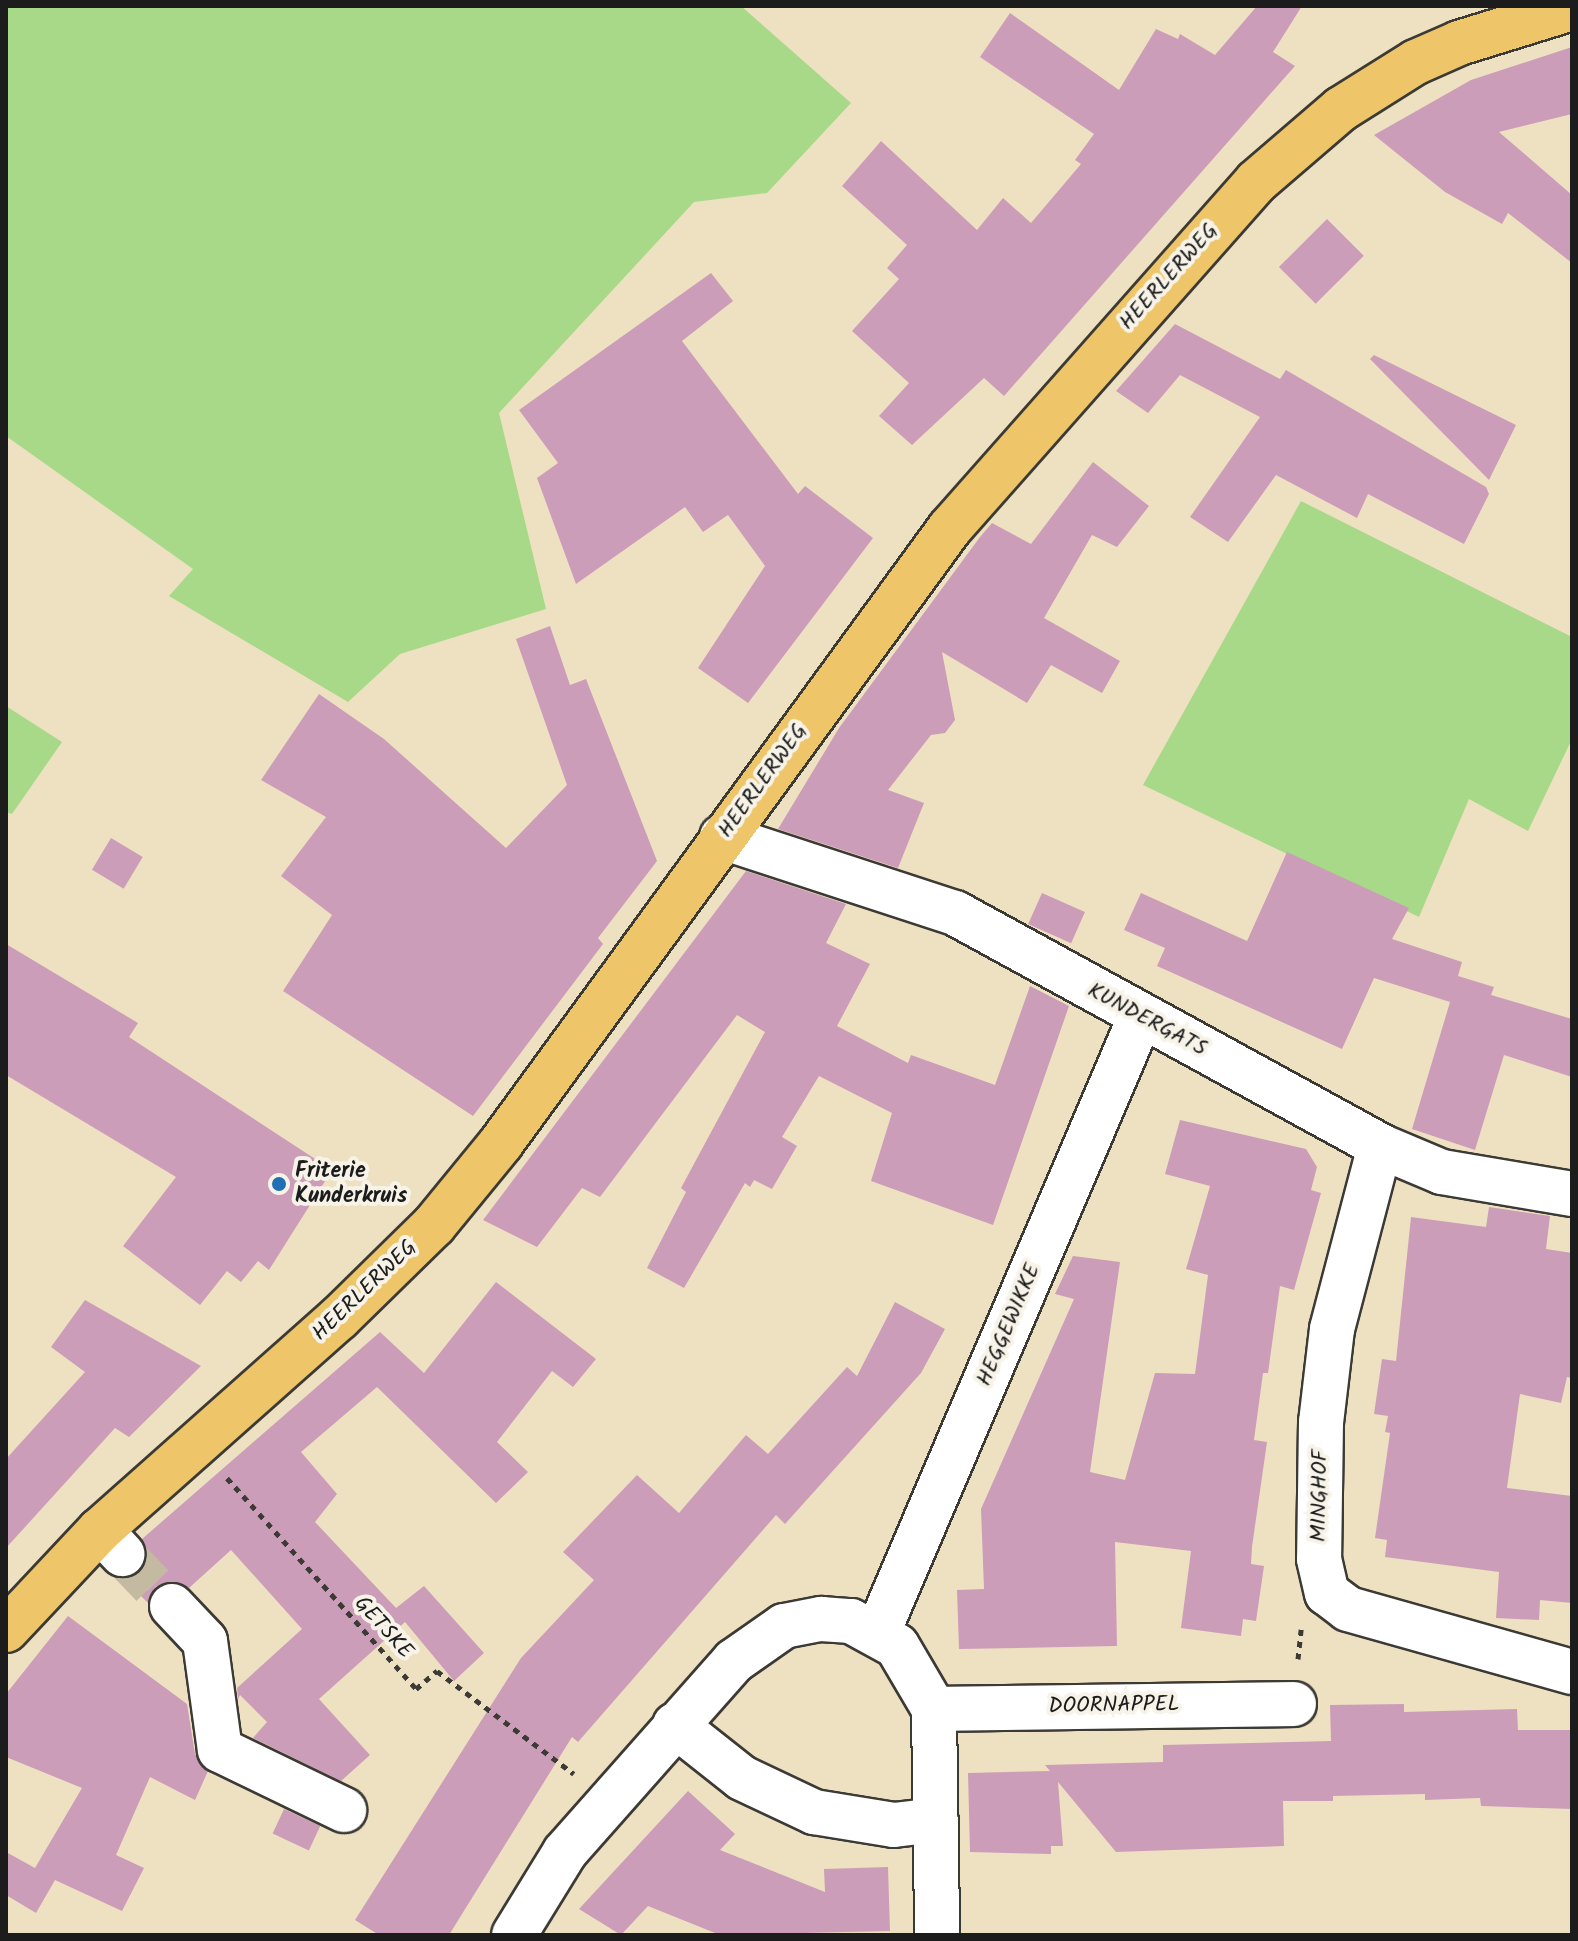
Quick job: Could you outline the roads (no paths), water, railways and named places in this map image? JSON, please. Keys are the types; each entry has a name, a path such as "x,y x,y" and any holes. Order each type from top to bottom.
{"main road":[{"name":"HEERLERWEG","path":"6,1630 111,1542 195,1442 339,1318 434,1225 501,1143 722,837 1001,465 1256,182 1341,109 1416,62 1459,43 1572,8"}],"street":[{"name":"KUNDERGATS","path":"722,837 955,913 1140,1018 1380,1146 1442,1172 1572,1194"},
{"name":"HEGGEWIKKE","path":"878,1632 1140,1018"},
{"name":"MINGHOF","path":"1380,1146 1332,1329 1321,1422 1319,1544 1327,1593 1348,1609 1572,1672"},
{"path":"172,1606 205,1641 220,1750 344,1810"},
{"path":"514,1935 565,1852 734,1661 784,1626 851,1621 878,1632 897,1646 934,1709 937,1935"},
{"name":"DOORNAPPEL","path":"934,1709 1294,1704"},
{"path":"675,1725 742,1778 814,1812 894,1825 936,1820"}],"tunnel":[{"path":"122,1554 172,1606"}],"place":[{"name":"Friterie Kunderkruis","path":"279,1184"}]}
